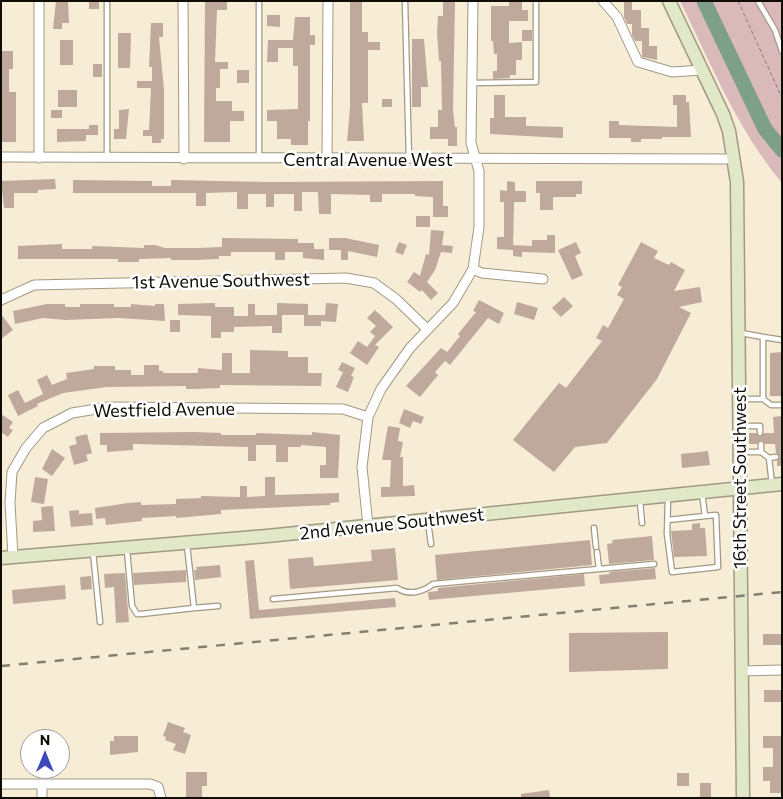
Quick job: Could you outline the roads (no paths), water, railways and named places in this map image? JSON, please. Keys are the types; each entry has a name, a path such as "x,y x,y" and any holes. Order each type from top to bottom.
{"street":[{"path":"38,158 39,1"},
{"path":"183,1 184,159"},
{"path":"327,159 328,1"},
{"path":"368,526 362,467 368,417 381,389 410,348 453,303 473,269 479,227 479,171 471,143 473,1"},
{"path":"603,1 617,17 638,62 672,72 702,70"},
{"name":"16th Street Southwest","path":"669,1 723,114 734,159 740,332 740,671 743,798"},
{"name":"Central Avenue West","path":"1,157 259,160 734,159"},
{"path":"473,269 482,273 543,279"},
{"name":"1st Avenue Southwest","path":"1,300 34,285 346,278 374,283 396,299 427,329"},
{"name":"Westfield Avenue","path":"7,558 12,472 26,448 43,428 72,413 109,407 343,409 368,417"},
{"name":"2nd Avenue Southwest","path":"7,558 368,526 777,485"},
{"path":"740,671 782,670"},
{"path":"1,784 150,784 158,787 161,798"},
{"path":"42,784 42,798"}],"lane":[{"path":"106,158 107,1"},
{"path":"259,1 259,160"},
{"path":"405,1 409,160"},
{"path":"472,83 536,82 536,1"},
{"path":"758,1 776,30 782,51"},
{"path":"740,332 782,340"},
{"path":"763,337 763,399"},
{"path":"740,399 763,399 771,405 782,405"},
{"path":"740,426 760,426 760,433"},
{"path":"760,444 761,452"},
{"path":"741,452 761,452 769,458 777,485"},
{"path":"769,458 776,457"},
{"path":"702,493 705,516"},
{"path":"667,496 667,534 672,572 718,567 716,515 668,520"},
{"path":"640,500 642,523"},
{"path":"428,520 431,544"},
{"path":"594,528 599,569"},
{"path":"187,543 194,608"},
{"path":"126,548 132,606 136,614 218,606"},
{"path":"93,551 100,622"},
{"path":"273,599 397,588 405,593 425,591 433,584 654,564"}],"waterway":[{"path":"704,1 765,129 782,150"}],"railway":[{"path":"1,666 782,592"}]}
